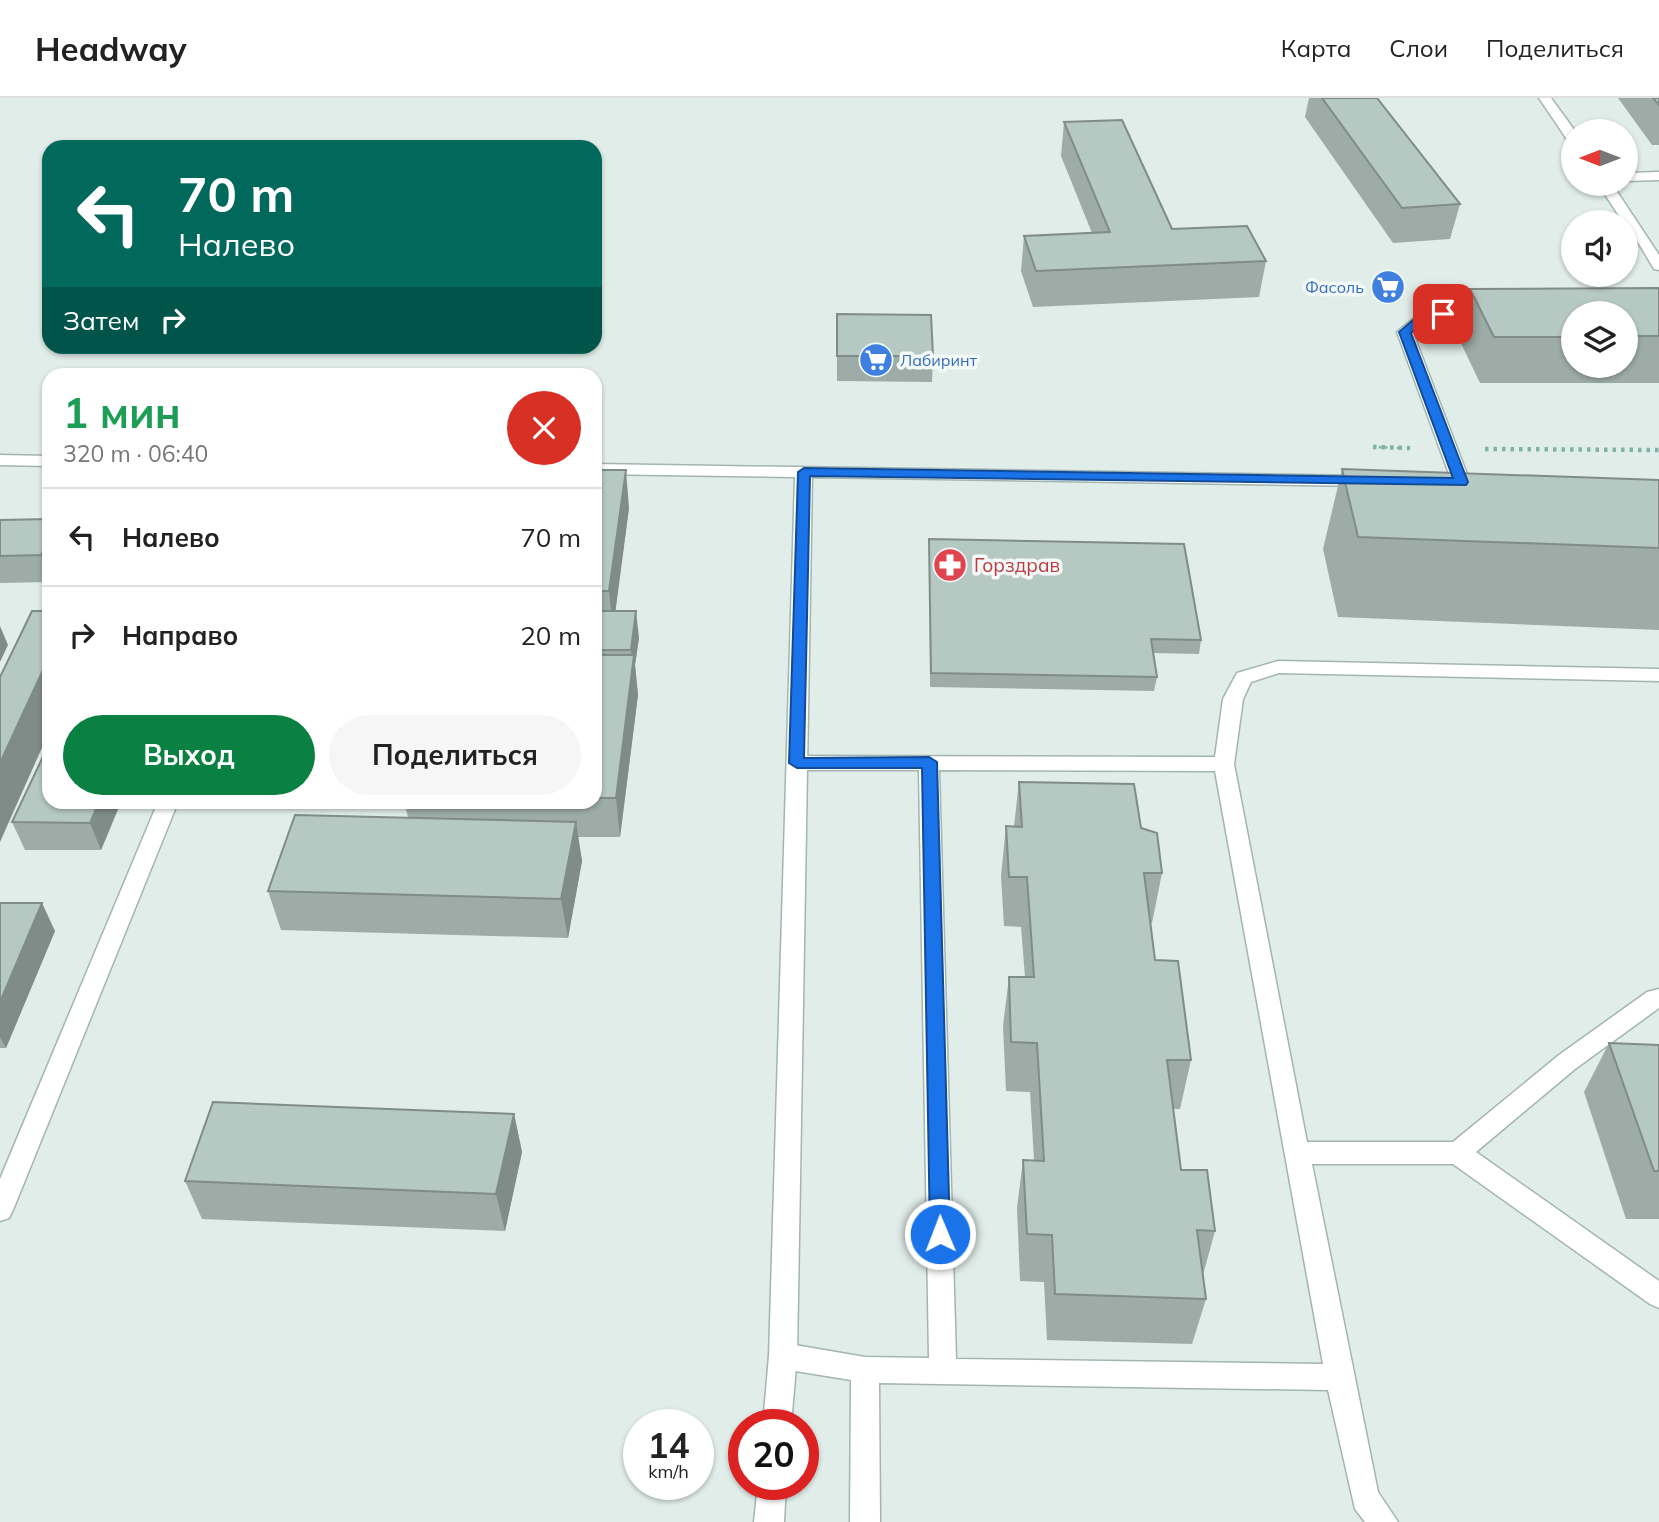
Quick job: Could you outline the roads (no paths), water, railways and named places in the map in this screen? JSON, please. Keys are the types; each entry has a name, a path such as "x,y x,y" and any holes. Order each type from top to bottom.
{"street":[{"path":"1545,98 1561,121"},
{"path":"1638,177 1659,176"},
{"path":"1613,196 1659,266"},
{"path":"1461,482 1405,332 1423,318 1463,311 1515,311"},
{"path":"0,460 42,461"},
{"path":"602,469 1377,481"},
{"path":"778,1409 783,1356 804,472"},
{"path":"1383,1522 1365,1499 1339,1377 1224,764 1233,699 1244,678 1278,667 1659,675"},
{"path":"929,762 943,1372"},
{"path":"797,763 1224,764"},
{"path":"0,1210 164,809"},
{"path":"1458,1153 1567,1062 1655,998 1659,998"},
{"path":"1296,1153 1458,1153 1659,1296"},
{"path":"783,1356 865,1370 1339,1377"},
{"path":"865,1370 865,1522"},
{"path":"769,1522 771,1500"}],"place":[{"name":"Фасоль","path":"1388,287"},
{"name":"Лабиринт","path":"876,360"},
{"name":"Горздрав","path":"950,565"}]}
